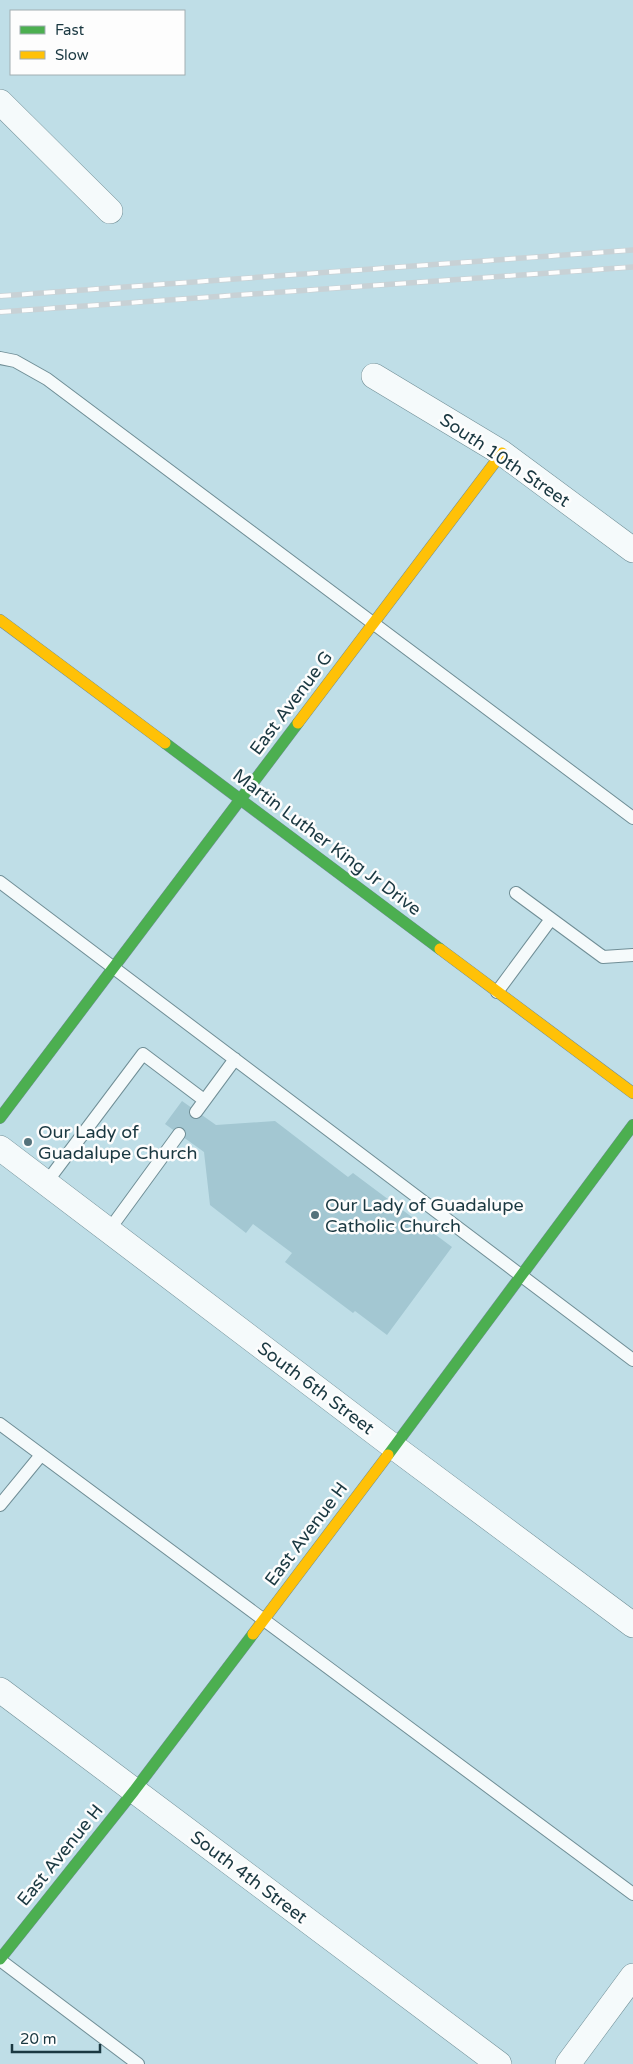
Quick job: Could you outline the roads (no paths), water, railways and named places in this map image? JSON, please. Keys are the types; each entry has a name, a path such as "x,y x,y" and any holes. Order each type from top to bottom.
{"main road":[{"name":"East Avenue G","path":"0,1118 502,453"},
{"name":"Martin Luther King Jr Drive","path":"0,620 633,1093"},
{"name":"East Avenue H","path":"0,1960 134,1791 264,1620 394,1448 633,1124"}],"street":[{"path":"0,102 110,211"},
{"name":"South 10th Street","path":"374,376 502,453 633,550"},
{"name":"South 6th Street","path":"0,1148 394,1448 633,1625"},
{"name":"South 4th Street","path":"0,1690 499,2064"},
{"path":"568,2064 633,1976"}],"lane":[{"path":"0,358 15,361 48,379 633,818"},
{"path":"0,882 633,1360"},
{"path":"516,893 603,957 633,955"},
{"path":"497,992 551,919"},
{"path":"46,1183 143,1054 204,1100"},
{"path":"196,1112 235,1059"},
{"path":"109,1230 179,1134"},
{"path":"0,1424 633,1894"},
{"path":"0,1505 41,1454"},
{"path":"0,1960 138,2064"}],"railway":[{"path":"0,296 633,250"},
{"path":"0,312 633,267"}],"place":[{"name":"Our Lady of Guadalupe Church","path":"28,1142"},
{"name":"Our Lady of Guadalupe Catholic Church","path":"315,1215"}]}
